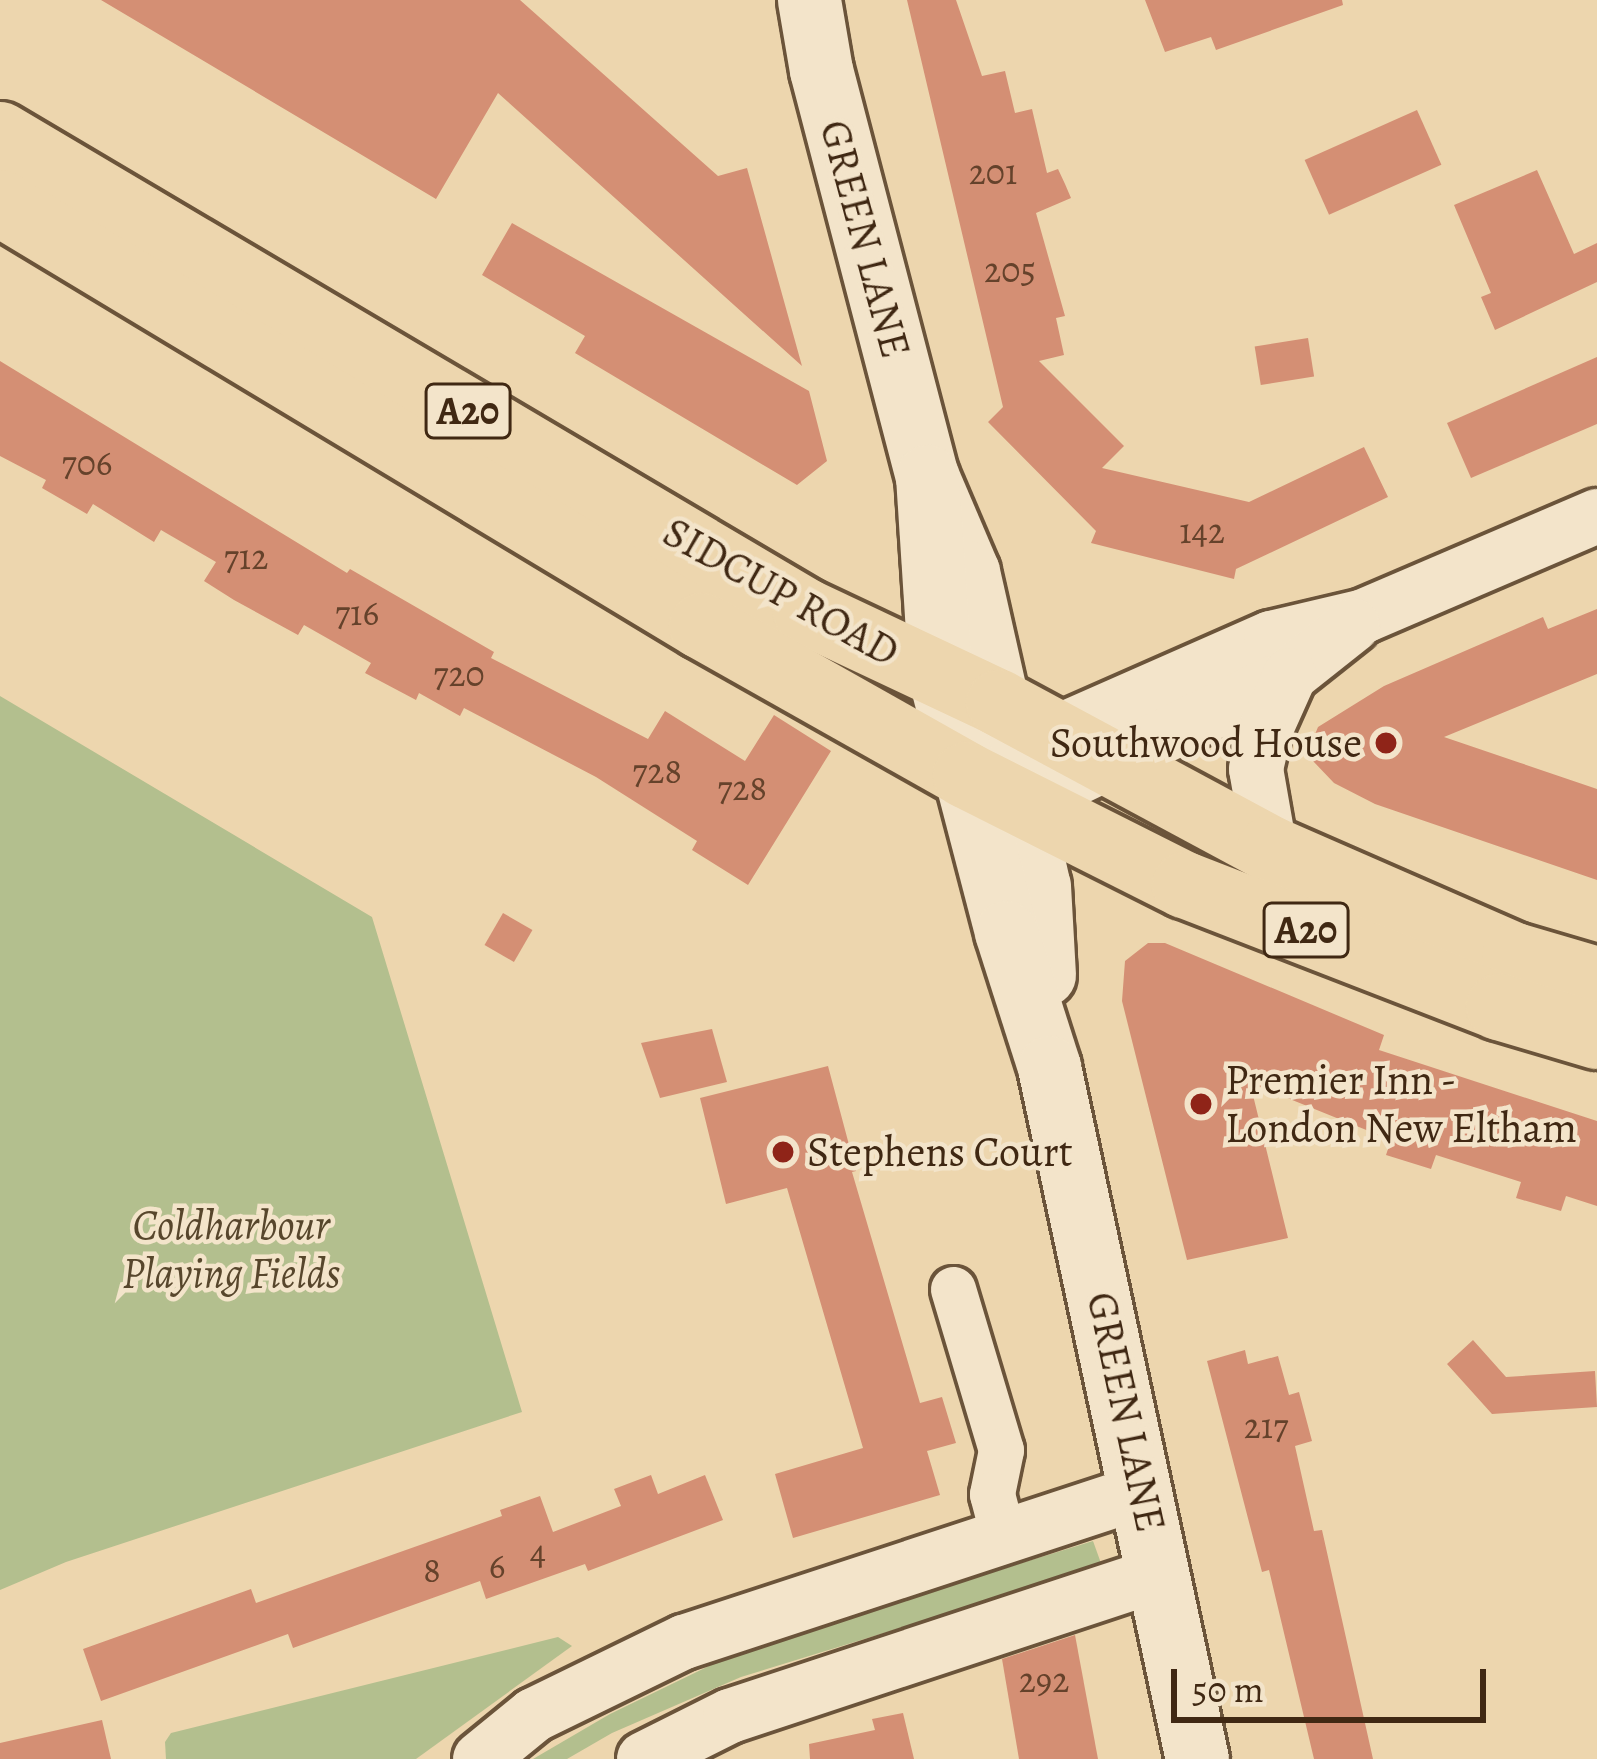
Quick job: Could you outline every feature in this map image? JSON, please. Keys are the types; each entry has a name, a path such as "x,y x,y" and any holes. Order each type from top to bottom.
{"highway":[{"name":"SIDCUP ROAD","path":"0,135 806,613 999,741 1184,885 1499,1007 1597,1036"},
{"name":"SIDCUP ROAD","path":"0,202 702,626 999,741 1110,764 1270,849 1515,956 1597,980"}],"main road":[{"name":"GREEN LANE","path":"809,0 821,70 1039,886 1049,1067 1197,1759"}],"street":[{"path":"999,741 1271,638 1364,616 1597,516"},
{"path":"1110,764 1290,675 1364,616"},
{"path":"1270,849 1256,769 1264,731 1290,675"},
{"path":"953,1289 1000,1450 992,1494 1003,1536"},
{"path":"481,1759 534,1714 684,1642 1143,1491"},
{"path":"644,1759 730,1716 1160,1574"}],"green space":[{"name":"Coldharbour Playing Fields","path":"0,696 372,917 522,1412 66,1562 0,1590"},
{"path":"1093,1541 1102,1566 741,1677 612,1733 567,1759 533,1759 610,1714 744,1649"},
{"path":"558,1637 572,1646 416,1759 166,1759 165,1742 171,1733"}],"building":[{"path":"101,0 520,0 718,176 747,168 802,366 498,93 436,199"},
{"path":"907,0 956,0 982,76 1005,71 1015,113 1032,109 1047,173 1058,169 1071,198 1036,213 1065,316 1056,318 1064,355 1039,361 1124,446 1102,468 1249,502 1364,447 1388,497 1236,569 1234,579 1091,543 1096,531 988,422 1003,407"},
{"path":"1145,0 1342,0 1343,5 1216,50 1211,37 1165,52"},
{"path":"1417,110 1441,165 1329,215 1305,160"},
{"path":"1537,170 1574,254 1597,243 1597,282 1495,330 1481,297 1491,293 1454,205"},
{"path":"512,223 809,391 827,461 797,485 575,353 585,336 482,275"},
{"path":"1308,338 1314,377 1261,385 1255,346"},
{"path":"1597,357 1597,424 1471,478 1447,423"},
{"path":"0,361 347,573 350,569 494,652 491,658 648,739 665,711 745,761 774,715 831,751 748,885 692,850 697,841 596,777 464,708 460,716 419,693 416,700 365,673 371,663 304,625 298,635 234,600 204,581 216,562 161,530 154,542 93,504 87,514 42,488 46,480 0,456"},
{"name":"Southwood House","path":"1597,609 1597,674 1444,737 1597,789 1597,880 1375,804 1334,783 1313,761 1309,749 1318,727 1384,686 1543,617 1548,629"},
{"path":"503,913 532,930 514,962 484,945"},
{"name":"Premier Inn - London New Eltham","path":"1148,943 1165,943 1384,1035 1379,1050 1597,1121 1597,1206 1566,1196 1561,1211 1516,1198 1521,1182 1436,1155 1431,1169 1386,1155 1391,1140 1250,1083 1288,1238 1187,1260 1122,1001 1125,961"},
{"path":"712,1029 727,1082 660,1098 641,1043"},
{"path":"828,1066 856,1171 852,1172 920,1403 942,1397 956,1443 927,1451 940,1495 793,1538 775,1474 863,1448 787,1188 726,1204 700,1098"},
{"path":"1473,1340 1506,1377 1595,1371 1597,1407 1492,1414 1447,1364"},
{"path":"1245,1350 1248,1364 1278,1356 1289,1395 1299,1392 1312,1441 1295,1446 1314,1531 1322,1530 1373,1759 1314,1759 1269,1570 1262,1572 1207,1361"},
{"path":"651,1475 658,1494 705,1475 723,1520 588,1571 585,1564 486,1599 480,1581 293,1648 288,1634 101,1701 83,1649 251,1589 256,1603 502,1516 500,1510 540,1496 553,1532 621,1506 614,1489"},
{"path":"1075,1635 1098,1759 1019,1759 1002,1659"},
{"path":"903,1713 914,1759 810,1759 809,1744 875,1730 872,1719"},
{"path":"102,1720 111,1759 0,1759 0,1743"}],"place":[{"name":"Southwood House","path":"1386,743"},
{"name":"Premier Inn - London New Eltham","path":"1201,1104"},
{"name":"Stephens Court","path":"783,1152"}]}
